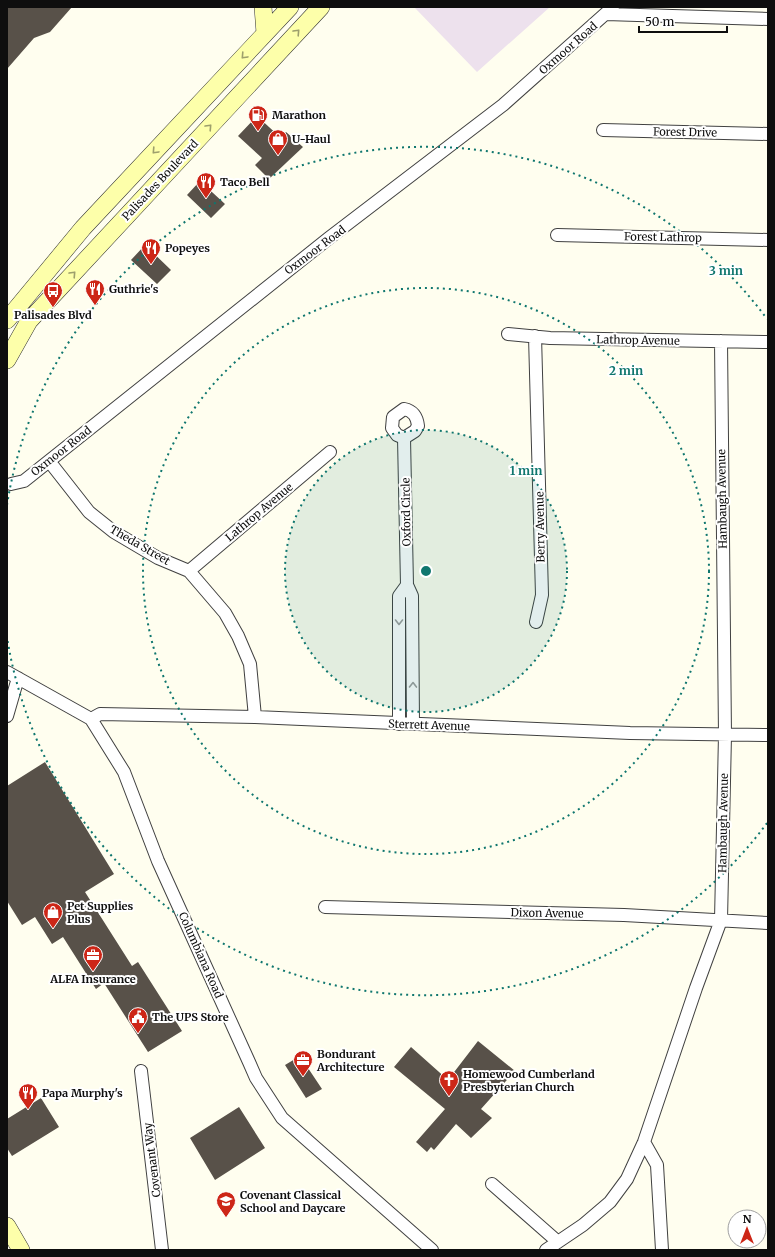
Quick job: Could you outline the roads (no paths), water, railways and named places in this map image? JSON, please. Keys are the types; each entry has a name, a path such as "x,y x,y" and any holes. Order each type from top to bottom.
{"main road":[{"path":"263,7 265,33"},
{"path":"7,320 83,228 290,7"},
{"name":"Palisades Boulevard","path":"7,360 29,321 321,7"},
{"path":"7,1226 21,1250"}],"street":[{"path":"610,11 768,19"},
{"name":"Oxmoor Road","path":"11,484 24,481 50,461 329,238 503,105 610,11"},
{"name":"Forest Drive","path":"603,130 768,134"},
{"name":"Forest Lathrop","path":"557,235 768,240"},
{"name":"Lathrop Avenue","path":"508,334 768,342"},
{"name":"Berry Avenue","path":"535,336 542,594 536,622"},
{"name":"Hambaugh Avenue","path":"546,1250 583,1225 610,1202 627,1179 644,1142 696,988 721,920 725,735 721,341"},
{"name":"Oxford Circle","path":"404,438 407,585 412,596 414,641 413,724"},
{"name":"Lathrop Avenue","path":"189,571 330,452"},
{"name":"Theda Street","path":"50,461 89,512 114,532 158,558 189,571 225,613 238,636 250,664 255,716"},
{"name":"Oxford Circle","path":"399,724 399,596 407,585"},
{"path":"399,641 414,641"},
{"path":"7,716 12,675"},
{"name":"Columbiana Road","path":"12,675 91,719 124,772 158,861 256,1078 282,1118 432,1250"},
{"name":"Sterrett Avenue","path":"91,719 100,714 255,716 399,724 725,735 768,735"},
{"name":"Dixon Avenue","path":"325,907 624,915 768,922"},
{"name":"Covenant Way","path":"141,1071 162,1250"},
{"path":"644,1142 657,1165 662,1250"},
{"path":"492,1184 558,1242"}],"place":[{"name":"Marathon","path":"258,132"},
{"name":"U-Haul","path":"278,156"},
{"name":"Taco Bell","path":"206,199"},
{"name":"Popeyes","path":"151,265"},
{"name":"Guthrie's","path":"95,306"},
{"name":"Palisades Blvd","path":"53,308"},
{"name":"Pet Supplies Plus","path":"53,929"},
{"name":"ALFA Insurance","path":"93,972"},
{"name":"The UPS Store","path":"138,1034"},
{"name":"Bondurant Architecture","path":"303,1077"},
{"name":"Homewood Cumberland Presbyterian Church","path":"449,1097"},
{"name":"Papa Murphy's","path":"28,1110"},
{"name":"Covenant Classical School and Daycare","path":"226,1218"}]}
